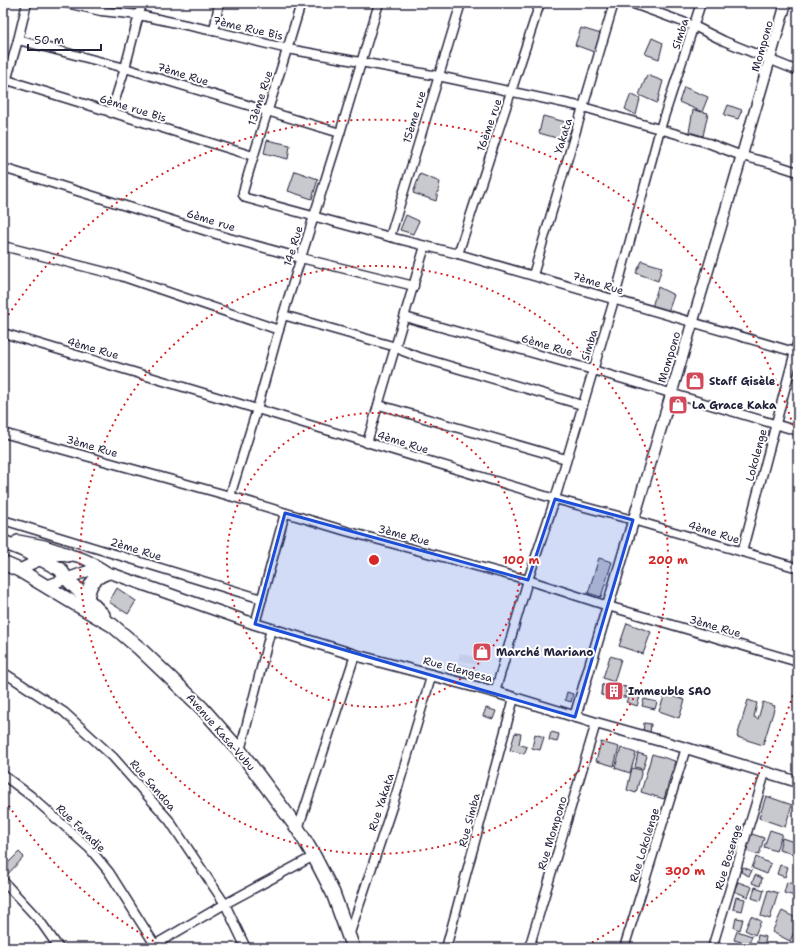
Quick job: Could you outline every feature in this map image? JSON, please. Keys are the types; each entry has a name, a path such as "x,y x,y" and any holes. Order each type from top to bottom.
{"main road":[{"path":"3,541 44,547 68,555"},
{"path":"3,541 60,569 66,578 112,625"},
{"name":"Avenue Kasa-Vubu","path":"3,562 112,625 139,648 202,708 240,751 298,829 333,893 351,942"},
{"path":"87,599 91,584 99,576 110,574"}],"street":[{"path":"3,92 27,3"},
{"name":"7ème Rue Bis","path":"66,3 139,15 288,48 438,76 583,107 708,143 742,156 770,162 798,172"},
{"path":"111,113 125,68 142,3"},
{"path":"214,31 219,3"},
{"name":"13ème Rue","path":"246,198 242,192 301,3"},
{"name":"14e Rue","path":"230,496 257,409 283,315 302,258 379,3"},
{"name":"15ème rue","path":"390,237 461,3"},
{"name":"16ème rue","path":"458,254 540,3"},
{"name":"Yakata","path":"533,275 614,3"},
{"path":"631,3 694,26 724,41 798,71"},
{"name":"Simba","path":"495,692 614,300 660,129 701,3"},
{"name":"Mompono","path":"575,717 786,3"},
{"name":"7ème Rue","path":"18,40 125,68 340,133"},
{"name":"6ème rue Bis","path":"7,80 253,156"},
{"name":"6ème rue","path":"3,168 302,258 414,286"},
{"name":"7ème Rue","path":"246,198 458,254 796,352"},
{"path":"3,246 121,276 279,330"},
{"path":"367,443 425,246"},
{"path":"283,315 396,347 419,357 582,405"},
{"name":"6ème Rue","path":"405,316 798,431"},
{"name":"4ème Rue","path":"3,333 554,499 633,520 798,568"},
{"name":"Lokolenge","path":"742,552 798,340"},
{"path":"378,405 566,459"},
{"name":"3ème Rue","path":"3,433 230,496 346,531 528,580 608,606 798,662"},
{"path":"255,624 285,513"},
{"name":"2ème Rue","path":"3,520 262,599"},
{"path":"19,570 42,559 68,555 87,561 110,574"},
{"path":"46,586 88,571 110,574"},
{"name":"Rue Elengesa","path":"110,574 255,624 356,655 432,674 575,717 686,748 765,773 798,781"},
{"path":"240,751 271,629"},
{"path":"298,829 356,655"},
{"name":"Rue Sandoa","path":"3,672 64,712 113,757 169,820 225,904 246,948"},
{"name":"Rue Yakata","path":"351,942 432,674"},
{"name":"Rue Simba","path":"446,948 514,698"},
{"name":"Rue Mompono","path":"530,948 596,723"},
{"name":"Rue Lokolenge","path":"624,948 686,748"},
{"name":"Rue Bosenge","path":"712,948 765,773"},
{"name":"Rue Faradje","path":"3,775 31,796 90,849 109,872 154,947"},
{"path":"154,947 225,904 314,856"},
{"path":"3,881 40,921 59,948"}],"highlighted area":[{"path":"555,499 633,520 575,717 255,624 285,513 528,580"}],"shaded area":[{"path":"460,653 481,659 479,666 458,660"},
{"path":"457,662 479,669 477,677 454,670"}],"building":[{"path":"581,28 601,34 594,52 575,45"},
{"path":"652,38 663,43 659,59 645,54"},
{"path":"647,75 663,81 657,103 639,95"},
{"path":"684,87 708,97 702,112 679,102"},
{"path":"631,94 640,99 636,115 625,109"},
{"path":"728,105 742,110 738,119 724,115"},
{"path":"693,110 708,113 703,136 689,132"},
{"path":"543,116 573,124 567,141 539,133"},
{"path":"267,140 290,145 288,159 264,153"},
{"path":"295,171 318,179 312,199 288,191"},
{"path":"420,174 440,182 436,201 413,193"},
{"path":"406,215 419,221 413,234 400,230"},
{"path":"642,261 662,267 658,281 636,273"},
{"path":"658,287 674,295 668,312 652,307"},
{"path":"798,404 798,422 792,421"},
{"path":"599,558 612,562 601,597 588,593"},
{"path":"117,588 136,601 128,614 109,602"},
{"path":"627,623 651,632 643,654 619,646"},
{"path":"610,656 621,659 614,682 603,678"},
{"name":"Immeuble SAO","path":"602,685 626,687 626,697 601,695"},
{"name":"Immeuble SAO","path":"602,685 626,687 626,697 601,695"},
{"path":"567,692 573,694 571,702 565,700"},
{"path":"630,693 640,697 637,706 626,702"},
{"path":"665,694 685,700 679,718 659,711"},
{"path":"644,699 657,702 655,709 642,706"},
{"path":"748,700 757,703 754,717 758,719 763,702 775,706 763,745 737,737"},
{"path":"486,708 496,711 493,719 483,716"},
{"path":"644,723 651,724 650,733 643,732"},
{"path":"551,732 559,734 557,742 549,740"},
{"path":"515,733 521,734 519,744 527,747 524,754 510,750"},
{"path":"535,734 544,737 540,750 532,748"},
{"path":"601,742 619,747 614,766 596,761"},
{"path":"621,748 636,753 630,773 615,768"},
{"path":"638,753 647,756 643,769 635,767"},
{"path":"652,754 675,761 664,799 641,792"},
{"path":"632,768 642,770 636,793 627,790"},
{"path":"766,796 792,805 785,827 759,818"},
{"path":"770,830 782,834 776,851 764,847"},
{"path":"749,833 764,838 759,855 743,850"},
{"path":"782,838 797,843 794,854 779,850"},
{"path":"19,852 24,857 5,877 3,875 3,868"},
{"path":"756,857 771,864 767,874 752,868"},
{"path":"780,865 788,867 785,877 777,874"},
{"path":"743,867 752,871 749,876 741,872"},
{"path":"755,875 762,878 760,886 752,883"},
{"path":"738,882 752,887 748,897 734,891"},
{"path":"787,882 798,886 798,897 784,893"},
{"path":"755,887 764,890 761,901 752,898"},
{"path":"768,890 778,893 770,919 761,916"},
{"path":"736,897 745,899 742,911 733,909"},
{"path":"782,911 798,919 798,924 790,941 772,932"},
{"path":"751,916 761,921 755,935 745,930"},
{"path":"736,918 743,919 740,930 734,928"},
{"path":"737,931 752,936 749,944 734,940"},
{"path":"758,935 766,937 764,948 756,946"}],"place":[{"name":"Staff Gisèle","path":"695,381"},
{"name":"La Grace Kaka","path":"678,405"},
{"name":"Marché Mariano","path":"482,652"},
{"name":"Immeuble SAO","path":"614,691"}]}
